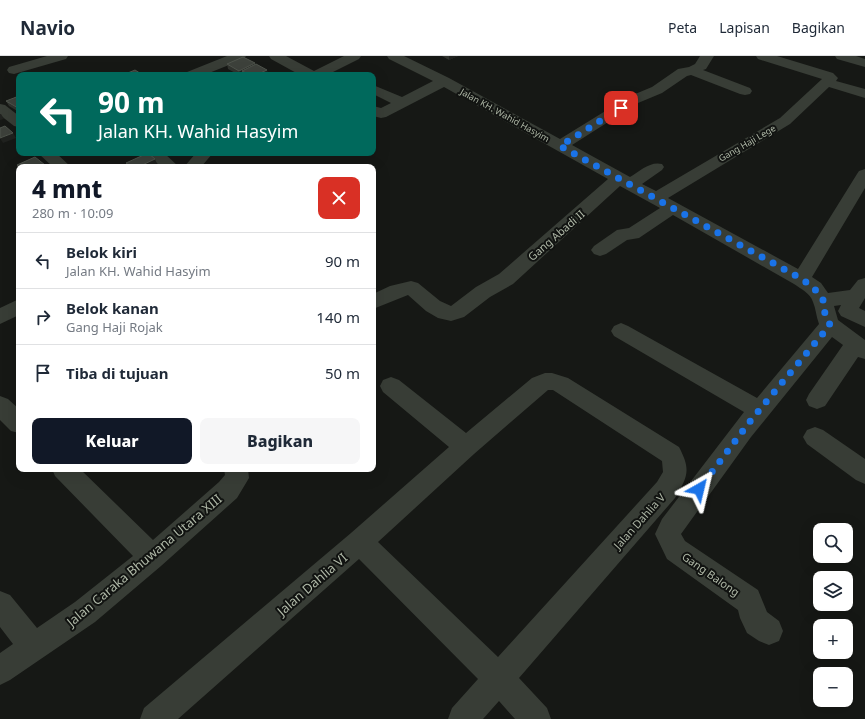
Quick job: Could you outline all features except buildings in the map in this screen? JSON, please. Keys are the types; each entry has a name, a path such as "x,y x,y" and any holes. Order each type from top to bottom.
{"street":[{"path":"14,70 61,56"},
{"path":"200,72 239,56"},
{"path":"276,56 305,72"},
{"path":"323,72 354,56"},
{"name":"Jalan KH. Wahid Hasyim","path":"394,56 444,81 802,279 814,288 823,300 825,314 830,325"},
{"path":"560,146 633,100 657,90 684,72 692,71 702,66 704,59 707,56"},
{"path":"763,56 828,76 828,80 865,94"},
{"path":"842,56 865,63"},
{"path":"212,67 221,72"},
{"path":"692,71 745,91"},
{"name":"Gang Haji Lege","path":"656,198 785,120 828,80"},
{"path":"376,112 381,114 444,81"},
{"path":"376,91 403,103"},
{"path":"0,108 16,121"},
{"path":"50,156 59,164"},
{"path":"158,156 167,164"},
{"name":"Gang Abadi II","path":"376,300 397,290 411,288 442,313 452,314 490,287 506,279 625,181 656,167"},
{"path":"802,279 862,183"},
{"path":"600,250 623,234 633,234 672,208"},
{"path":"823,300 861,291"},
{"path":"861,291 848,311 865,320"},
{"path":"0,317 16,308"},
{"path":"817,400 860,348 830,325"},
{"name":"Gang Balong","path":"769,631 757,622 753,615 753,608 748,600 676,550 668,534 671,527 760,410 830,325"},
{"path":"621,331 760,410"},
{"name":"Jalan Dahlia VI","path":"155,719 540,384 546,381 560,384"},
{"name":"Jalan Dahlia V","path":"463,719 666,490 674,476 675,463 670,454 560,384"},
{"path":"391,386 466,447"},
{"path":"815,437 865,473"},
{"path":"67,472 152,557"},
{"name":"Jalan Caraka Bhuwana Utara XIII","path":"0,670 85,612 152,557 228,490 237,478 236,472"},
{"path":"360,542 499,679 536,719"},
{"path":"0,605 34,647"}],"route":[{"path":"621,108 560,146 802,279 814,288 823,300 825,314 830,325 751,420 699,489"}]}
